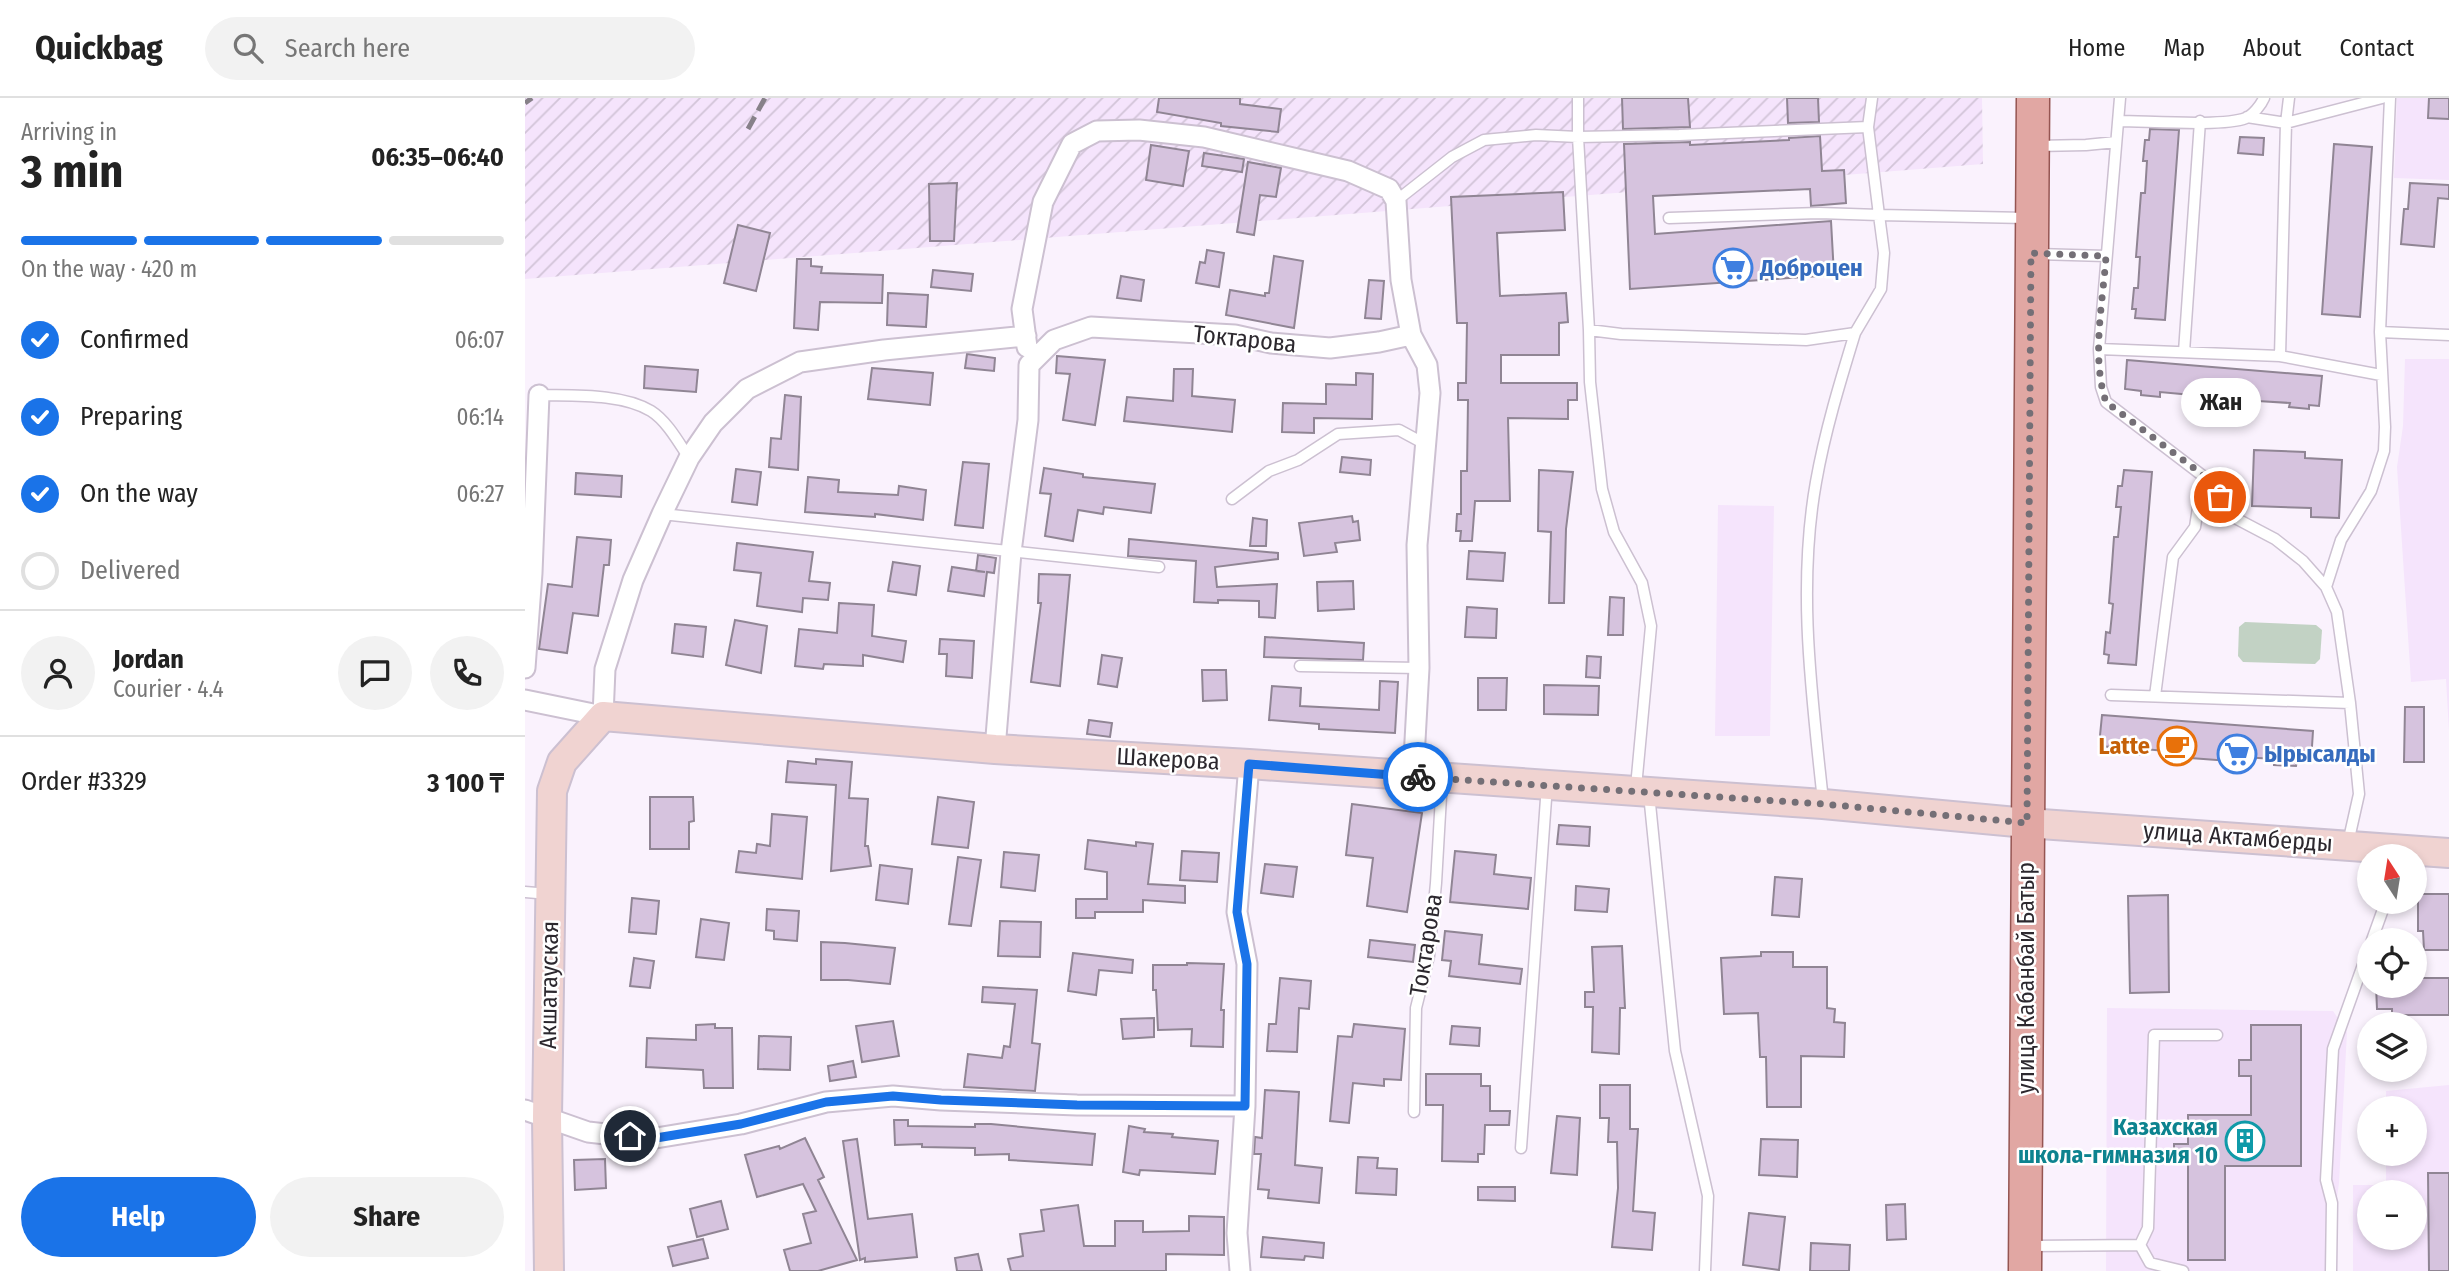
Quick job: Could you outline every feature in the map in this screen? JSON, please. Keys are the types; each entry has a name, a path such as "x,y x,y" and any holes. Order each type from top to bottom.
{"main road":[{"name":"улица Кабанбай Батыр","path":"2025,1259 2033,98"}],"street":[{"path":"995,749 1011,552 1028,420 1028,365 1022,309 1042,202 1072,144 1097,131 1139,130 1204,137 1348,171 1389,189 1396,201 1401,280 1411,335 1427,365 1430,393 1417,545 1419,667 1413,777"},
{"name":"Токтарова","path":"1028,365 1054,340 1091,327 1235,335 1330,348 1411,335"},
{"path":"525,701 603,716 605,669 633,580 662,514 689,457 713,423 747,389 800,362 884,349 1026,336"},
{"path":"525,668 539,395"},
{"name":"Шакерова","path":"603,716 995,749 1823,804 2027,823"},
{"name":"Акшатауская","path":"549,1271 536,1114 538,893 552,791 562,762 603,716"},
{"path":"1240,1271 1237,1233 1245,1106 1247,964 1237,912 1249,764"},
{"name":"улица Актамберды","path":"2027,823 2357,846"},
{"name":"улица Актамберды","path":"2427,852 2449,852"},
{"path":"536,1114 588,1132 650,1139 741,1124 826,1102 893,1096 1077,1105 1245,1106"}],"lane":[{"path":"1578,98 1590,330 1590,382 1602,489 1613,532 1642,583 1651,626 1642,792 1675,1051 1708,1196 1705,1271"},
{"path":"1823,804 1808,653 1809,554 1815,484 1828,421 1855,332 1881,289 1884,253 1868,127 1872,98"},
{"path":"2120,98 2099,349 2101,387 2106,402 2203,475 2237,519 2275,539 2303,561 2326,587 2337,612 2359,794 2347,845"},
{"path":"2247,117 2261,105 2264,98"},
{"path":"2280,356 2286,123 2289,98"},
{"path":"2119,121 2226,122 2247,117 2286,123 2382,98"},
{"path":"2326,587 2341,540 2371,491 2384,451 2380,332 2390,98"},
{"path":"2185,352 2200,121"},
{"path":"1396,201 1452,157 1484,140 1536,135 1679,135 1868,127"},
{"path":"2032,146 2116,142"},
{"path":"1669,218 1819,213 2031,218"},
{"path":"2031,253 2106,256"},
{"path":"1590,330 1621,334 1806,340 1855,332"},
{"path":"2380,332 2449,335"},
{"path":"2099,349 2280,356 2381,375"},
{"path":"539,395 610,397 652,411 670,430 689,457"},
{"path":"1232,499 1269,471 1298,460 1338,434 1399,430 1425,444"},
{"path":"2155,696 2173,557 2195,527 2203,475"},
{"path":"662,514 1159,567"},
{"path":"1300,666 1419,667"},
{"path":"2111,695 2350,703"},
{"name":"Токтарова","path":"1414,1112 1416,1008 1429,956 1443,779"},
{"path":"1521,1148 1547,785"},
{"path":"2331,1271 2332,1203 2326,1180 2333,1049 2357,981"},
{"path":"2140,1245 2148,1228 2154,1035 2217,1035"},
{"path":"2025,1259 2140,1245"},
{"path":"2140,1245 2150,1263 2183,1271"}],"shaded area":[{"path":"525,98 1982,98 1983,164 525,279"},
{"path":"2397,98 2449,98 2449,180 2394,178"},
{"path":"2405,359 2449,359 2449,731 2446,679 2411,682 2397,467 2403,426"},
{"path":"1718,505 1774,506 1770,736 1715,736"},
{"path":"2107,1008 2333,1011 2347,1032 2339,1183 2327,1271 2106,1271"},
{"path":"2449,1085 2449,1271 2353,1271 2353,1185 2357,1185 2357,1250 2427,1250 2427,1180 2386,1180 2386,1166 2427,1166 2427,1096 2386,1096 2386,1091"}],"green space":[{"path":"2245,622 2316,625 2322,630 2320,659 2315,664 2243,662 2238,656 2239,627"}],"building":[{"path":"1159,98 1240,98 1240,104 1281,109 1278,132 1221,126 1221,123 1157,112"},
{"path":"1622,98 1688,98 1690,127 1623,129"},
{"path":"1787,98 1818,98 1819,122 1788,123"},
{"path":"2429,98 2449,98 2449,119 2428,118"},
{"path":"2150,129 2179,130 2165,320 2135,318 2136,309 2132,309 2134,288 2138,288 2140,257 2136,257 2141,193 2145,193 2145,140 2149,140"},
{"path":"1820,136 1822,171 1844,170 1846,203 1811,206 1810,189 1653,196 1655,234 1831,221 1834,275 1630,289 1624,144 1690,142 1690,145"},
{"path":"2240,137 2264,138 2263,155 2238,153"},
{"path":"2334,144 2372,147 2360,317 2322,314"},
{"path":"1151,145 1189,151 1183,186 1146,180"},
{"path":"1204,153 1244,159 1242,172 1202,166"},
{"path":"1248,162 1281,168 1276,197 1260,195 1254,235 1237,232"},
{"path":"957,183 954,241 930,241 929,184"},
{"path":"2410,183 2449,185 2449,199 2438,198 2434,247 2401,244 2404,209 2408,209"},
{"path":"1563,192 1565,230 1497,233 1500,296 1566,293 1568,322 1559,323 1559,355 1501,355 1501,383 1577,383 1577,400 1568,400 1568,419 1508,418 1510,501 1475,501 1472,541 1460,541 1461,531 1456,531 1457,514 1461,514 1461,471 1467,471 1468,400 1458,400 1458,383 1466,383 1467,323 1457,323 1451,197"},
{"path":"738,225 770,233 756,291 724,283"},
{"path":"1207,250 1224,253 1219,287 1196,283 1200,262 1205,263"},
{"path":"1274,256 1303,261 1294,328 1226,315 1230,290 1265,296 1265,293 1269,293"},
{"path":"797,259 811,259 811,266 822,267 821,273 883,275 882,303 820,302 818,330 794,328"},
{"path":"933,270 973,274 971,291 931,287"},
{"path":"1121,276 1144,280 1141,301 1117,298"},
{"path":"1369,280 1384,281 1381,319 1365,318"},
{"path":"888,293 928,295 926,327 887,325"},
{"path":"967,354 995,358 994,371 965,368"},
{"path":"1057,356 1105,360 1095,425 1063,420 1070,374 1056,373"},
{"path":"2127,360 2322,376 2319,406 2309,405 2309,409 2289,407 2290,403 2258,401 2258,405 2192,399 2192,395 2160,392 2160,397 2141,395 2141,391 2125,389"},
{"path":"645,366 698,370 696,392 644,388"},
{"path":"872,368 933,373 930,405 868,399"},
{"path":"1174,369 1193,369 1192,396 1235,400 1232,432 1124,421 1127,397 1173,401"},
{"path":"1356,373 1373,374 1372,419 1314,418 1314,433 1282,432 1283,403 1326,404 1326,384 1356,385"},
{"path":"785,395 801,397 798,470 769,467 771,438 781,439"},
{"path":"2254,450 2305,452 2305,458 2342,460 2339,518 2311,517 2311,508 2252,506"},
{"path":"1342,457 1371,460 1370,475 1340,472"},
{"path":"963,462 989,464 983,528 955,525"},
{"path":"1044,468 1083,474 1083,477 1155,484 1151,513 1104,507 1103,514 1078,510 1073,541 1045,536 1051,494 1040,493"},
{"path":"736,469 761,472 757,505 732,502"},
{"path":"1539,470 1573,472 1566,529 1564,603 1549,603 1551,532 1538,531"},
{"path":"2124,470 2152,472 2136,665 2108,663 2109,655 2104,654 2106,632 2110,633 2113,604 2109,603 2114,537 2118,537 2121,507 2116,507 2118,486 2122,486"},
{"path":"576,473 622,476 621,497 575,494"},
{"path":"808,477 839,480 838,492 898,495 899,486 926,490 923,520 875,514 875,517 805,512"},
{"path":"1352,516 1353,522 1358,521 1360,540 1335,543 1337,552 1304,556 1299,523"},
{"path":"1253,518 1267,520 1266,546 1250,546"},
{"path":"577,537 611,540 609,565 604,565 598,616 573,613 567,653 539,649 548,584 572,587"},
{"path":"1129,539 1278,553 1278,559 1215,567 1217,587 1277,584 1275,618 1259,617 1259,601 1194,602 1196,561 1128,556"},
{"path":"737,543 813,552 809,581 830,583 828,600 803,598 802,612 757,606 761,573 734,570"},
{"path":"1469,551 1505,553 1503,581 1467,579"},
{"path":"978,555 996,558 994,573 987,572 984,596 948,591 952,567 976,571"},
{"path":"893,562 920,566 916,595 888,591"},
{"path":"1039,574 1070,575 1060,686 1031,682 1041,603 1038,603"},
{"path":"1353,581 1354,609 1318,611 1317,582"},
{"path":"1610,597 1624,598 1623,635 1608,635"},
{"path":"839,603 874,605 872,636 906,641 903,662 863,655 863,666 824,664 823,669 795,666 799,629 837,633"},
{"path":"1467,607 1497,609 1496,638 1465,637"},
{"path":"735,620 767,626 761,673 726,665"},
{"path":"675,624 706,627 703,657 672,653"},
{"path":"1265,637 1364,643 1363,660 1264,657"},
{"path":"940,639 974,641 972,678 946,676 947,654 939,654"},
{"path":"1102,655 1122,658 1117,687 1098,684"},
{"path":"1587,656 1601,657 1600,678 1586,677"},
{"path":"1202,670 1226,670 1227,700 1203,701"},
{"path":"1478,678 1507,678 1506,710 1478,710"},
{"path":"1380,681 1398,682 1395,733 1319,729 1319,724 1269,720 1272,686 1301,688 1300,706 1379,710"},
{"path":"1544,685 1599,686 1598,715 1544,714"},
{"path":"2405,707 2424,707 2424,762 2404,762"},
{"path":"2102,715 2313,731 2311,762 2297,761 2296,766 2274,765 2274,759 2243,757 2243,762 2177,757 2177,752 2144,749 2144,755 2123,753 2124,748 2099,746"},
{"path":"1089,720 1112,723 1110,737 1087,734"},
{"path":"816,759 852,762 849,798 868,799 865,846 868,846 871,866 831,871 836,785 786,782 788,761 816,764"},
{"path":"650,797 693,797 694,821 689,822 689,849 650,849"},
{"path":"938,797 974,802 968,848 932,844"},
{"path":"1352,804 1422,813 1407,912 1367,906 1373,858 1346,855"},
{"path":"772,814 807,817 802,879 736,872 739,851 756,853 757,844 770,846"},
{"path":"1559,825 1590,827 1589,846 1557,844"},
{"path":"1088,840 1136,846 1136,842 1153,844 1148,884 1185,886 1185,903 1143,900 1143,912 1095,912 1095,918 1076,918 1076,899 1107,899 1107,872 1085,869"},
{"path":"1182,851 1219,853 1217,882 1180,880"},
{"path":"1455,851 1496,855 1494,874 1531,878 1528,909 1450,902"},
{"path":"1004,852 1039,855 1035,891 1001,887"},
{"path":"958,857 981,860 971,926 949,924"},
{"path":"1265,864 1297,867 1293,897 1261,893"},
{"path":"880,865 912,869 908,904 876,900"},
{"path":"1775,877 1802,879 1799,917 1772,915"},
{"path":"1576,886 1609,889 1607,912 1575,910"},
{"path":"2427,894 2449,894 2449,950 2427,950 2427,928 2418,928 2418,914 2427,914"},
{"path":"2168,895 2169,992 2130,993 2128,896"},
{"path":"632,898 659,901 656,934 629,932"},
{"path":"767,909 799,911 797,941 774,939 774,931 766,930"},
{"path":"701,919 729,923 724,960 696,957"},
{"path":"1000,921 1041,922 1040,957 998,956"},
{"path":"1445,931 1482,935 1479,964 1522,969 1520,984 1449,976 1451,961 1442,960"},
{"path":"1370,940 1415,945 1413,962 1368,957"},
{"path":"821,942 895,948 890,984 821,980"},
{"path":"1622,946 1625,1008 1620,1008 1619,1054 1592,1052 1593,1007 1585,1007 1585,992 1594,992 1592,947"},
{"path":"1761,952 1793,952 1793,967 1827,967 1827,1008 1835,1009 1834,1022 1845,1023 1844,1057 1801,1056 1801,1107 1767,1107 1766,1057 1760,1057 1758,1013 1724,1014 1721,958 1761,956"},
{"path":"1073,953 1133,960 1132,973 1099,970 1096,995 1068,991"},
{"path":"634,958 654,961 650,988 630,986"},
{"path":"1224,964 1221,1010 1224,1010 1223,1047 1191,1046 1192,1029 1158,1030 1153,965"},
{"path":"1280,978 1311,981 1309,1009 1299,1008 1297,1052 1267,1051 1269,1024 1276,1024"},
{"path":"2427,978 2449,978 2449,1015 2377,1009 2377,998 2427,998"},
{"path":"983,987 1037,990 1032,1043 1040,1044 1035,1091 964,1087 968,1054 1002,1058 1004,1046 1010,1047 1015,1004 982,1002"},
{"path":"1154,1018 1154,1037 1123,1039 1121,1019"},
{"path":"893,1021 899,1056 862,1062 856,1026"},
{"path":"715,1024 715,1028 732,1028 733,1088 704,1088 703,1070 646,1067 647,1038 696,1040 696,1025"},
{"path":"1354,1024 1405,1029 1401,1080 1384,1079 1384,1086 1353,1083 1349,1123 1330,1121 1338,1036 1352,1037"},
{"name":"Казахская школа-гимназия 10","path":"2251,1025 2301,1025 2301,1166 2225,1166 2225,1260 2188,1260 2188,1162 2174,1162 2174,1144 2188,1144 2188,1115 2251,1115 2251,1076 2239,1076 2239,1060 2251,1060"},
{"path":"1452,1026 1480,1028 1479,1046 1450,1044"},
{"path":"759,1036 791,1037 790,1070 758,1069"},
{"path":"853,1061 856,1077 830,1081 828,1066"},
{"path":"1426,1074 1481,1074 1481,1086 1490,1086 1490,1111 1510,1111 1509,1125 1485,1125 1484,1154 1478,1154 1478,1162 1442,1161 1443,1105 1426,1105"},
{"path":"1600,1085 1630,1085 1630,1129 1638,1129 1633,1211 1655,1213 1652,1250 1612,1247 1618,1188 1617,1142 1608,1142 1609,1118 1600,1118"},
{"path":"1265,1090 1299,1092 1295,1165 1322,1168 1319,1203 1268,1198 1269,1190 1258,1189 1261,1154 1254,1154 1255,1137 1262,1138"},
{"path":"1557,1116 1580,1118 1577,1175 1551,1173"},
{"path":"894,1120 908,1120 908,1126 975,1127 975,1124 991,1124 1095,1134 1092,1165 1009,1160 1009,1154 975,1155 975,1148 895,1145"},
{"path":"1129,1126 1145,1129 1144,1132 1173,1134 1172,1137 1218,1141 1215,1174 1140,1170 1139,1175 1123,1172"},
{"path":"805,1138 824,1177 818,1180 857,1260 818,1271 790,1271 784,1250 811,1243 803,1214 816,1211 803,1184 757,1197 745,1155 779,1146 780,1149"},
{"path":"857,1139 868,1219 912,1214 917,1257 865,1262 865,1258 860,1260 843,1141"},
{"path":"1761,1139 1798,1140 1797,1177 1759,1175"},
{"path":"1358,1157 1378,1158 1377,1168 1397,1169 1396,1195 1356,1193"},
{"path":"605,1159 606,1188 575,1190 574,1160"},
{"path":"2428,1173 2449,1173 2449,1271 2429,1271"},
{"path":"1478,1187 1515,1187 1515,1201 1478,1200"},
{"path":"721,1201 728,1229 697,1237 690,1209"},
{"path":"1905,1204 1906,1239 1887,1240 1886,1205"},
{"path":"1078,1205 1084,1246 1115,1246 1115,1221 1143,1221 1143,1232 1189,1231 1189,1216 1224,1217 1224,1255 1166,1254 1166,1271 1011,1271 1008,1259 1023,1256 1020,1234 1044,1231 1041,1210"},
{"path":"1749,1213 1785,1217 1779,1270 1743,1265"},
{"path":"1263,1237 1324,1243 1323,1258 1305,1256 1304,1260 1261,1257"},
{"path":"703,1239 708,1258 673,1266 668,1247"},
{"path":"1811,1243 1850,1245 1849,1271 1810,1271"},
{"path":"978,1254 982,1271 957,1271 955,1258"}],"railway":[{"path":"525,103 532,98"},
{"path":"748,129 765,98"}],"way so far":[{"path":"1418,777 1823,804 2027,823 2031,253 2106,256 2099,349 2101,387 2106,402 2203,475 2220,497"}],"place":[{"name":"Доброцен","path":"1733,268"},
{"name":"Жан","path":"2220,497"},
{"name":"Latte","path":"2177,746"},
{"name":"Ырысалды","path":"2237,754"},
{"name":"Казахская школа-гимназия 10","path":"2245,1141"}],"route":[{"path":"630,1136 650,1139 741,1124 826,1102 893,1096 1077,1105 1245,1106 1247,964 1237,912 1249,764 1418,777"}]}
